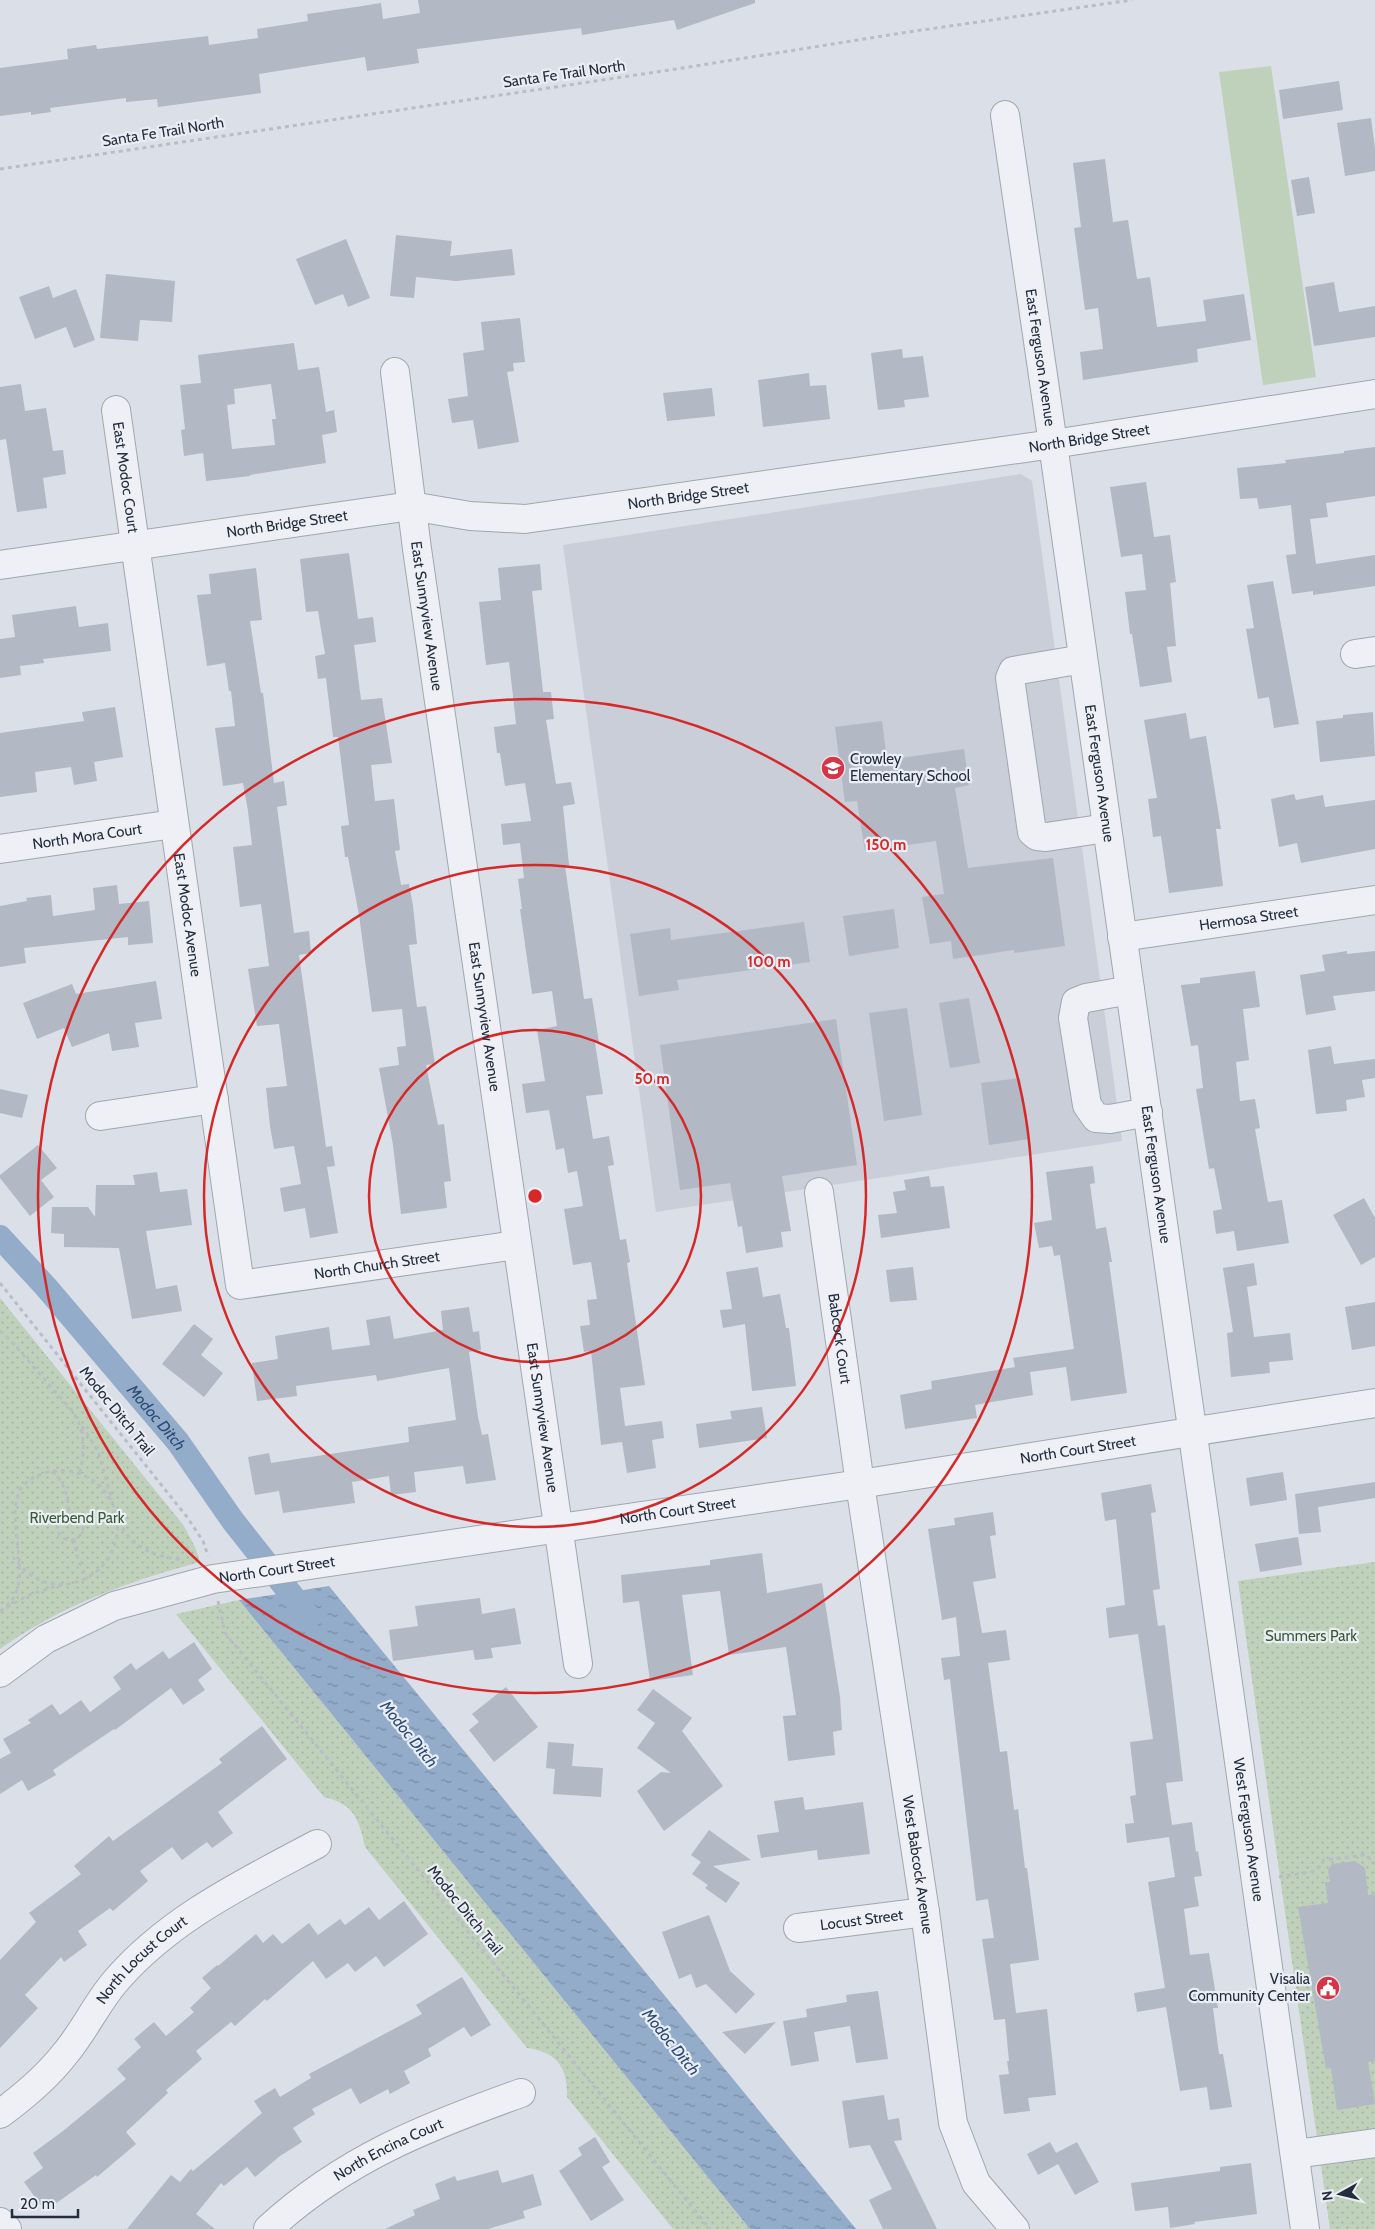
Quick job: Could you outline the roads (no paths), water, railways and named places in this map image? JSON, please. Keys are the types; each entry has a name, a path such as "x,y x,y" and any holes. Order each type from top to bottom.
{"street":[{"name":"East Ferguson Avenue","path":"1005,115 1192,1431"},
{"name":"East Sunnyview Avenue","path":"395,372 411,506 516,1245 578,1664"},
{"name":"North Bridge Street","path":"0,565 411,506 470,516 524,519 1053,444 1375,394"},
{"name":"East Modoc Court","path":"116,410 136,544"},
{"name":"East Modoc Avenue","path":"136,544 240,1285"},
{"path":"1083,659 1013,671 1010,678 1032,832 1037,836 1046,837 1107,828"},
{"name":"North Mora Court","path":"0,849 174,824"},
{"name":"Hermosa Street","path":"1122,936 1375,900"},
{"path":"1130,990 1086,998 1076,1002 1073,1018 1087,1105 1096,1118 1110,1119 1148,1112"},
{"path":"100,1116 214,1099"},
{"name":"Babcock Court","path":"820,1192 860,1484"},
{"name":"North Church Street","path":"240,1285 516,1245"},
{"name":"North Court Street","path":"0,1673 46,1639 114,1606 217,1578 860,1484 1375,1403"},
{"name":"West Ferguson Avenue","path":"1192,1431 1305,2229"},
{"name":"West Babcock Avenue","path":"860,1484 925,1912 953,2123 976,2183 1015,2229"},
{"name":"North Locust Court","path":"0,2114 48,2072 64,2055 114,1983 163,1936 215,1899 317,1844"},
{"name":"Locust Street","path":"798,1928 925,1912"},
{"name":"North Encina Court","path":"268,2229 312,2191 342,2171 373,2154 453,2118 521,2093"},
{"path":"1295,2154 1375,2143"},
{"path":"0,2222 7,2229"}],"water":[{"path":"329,1586 856,2229 750,2229 239,1600"}],"waterway":[{"name":"Modoc Ditch","path":"0,1237 46,1287 178,1442 233,1521 309,1617"}],"place":[{"name":"Crowley Elementary School","path":"833,768"},
{"name":"Visalia Community Center","path":"1328,1988"}],"park label":[{"name":"Riverbend Park","path":"77,1518"},
{"name":"Summers Park","path":"1311,1636"}]}
